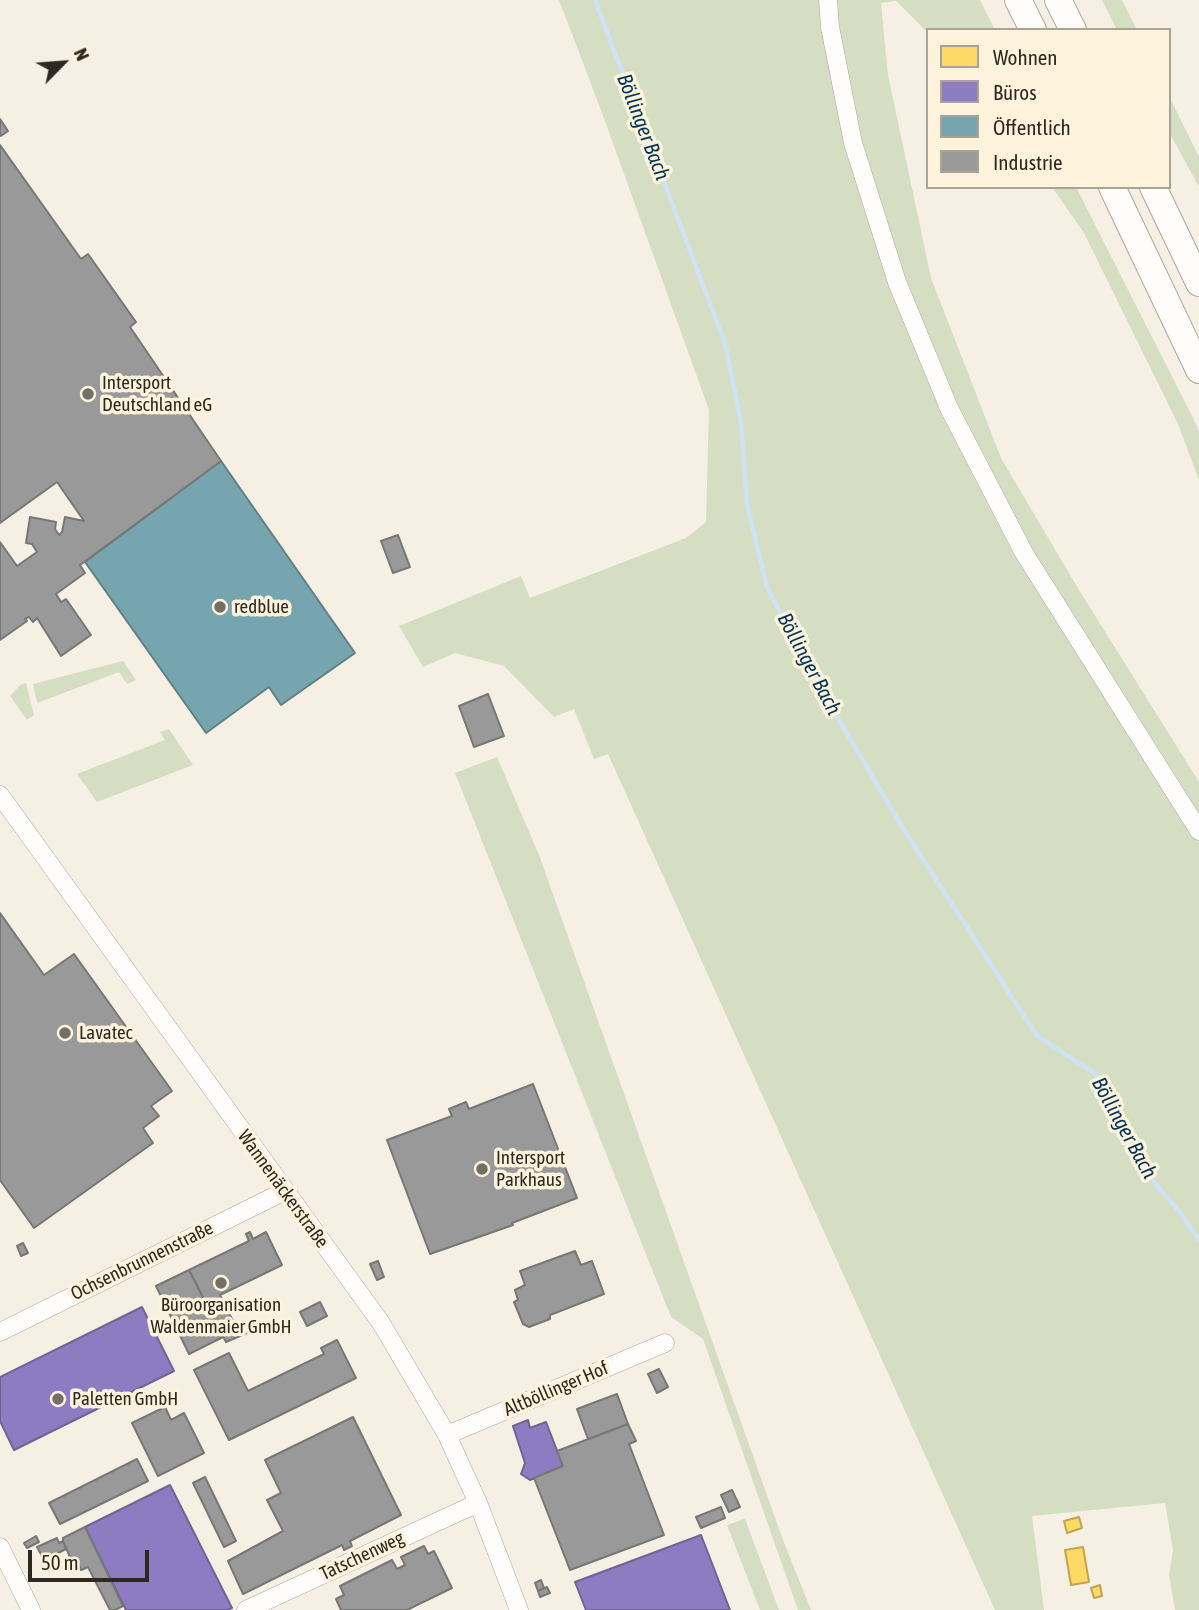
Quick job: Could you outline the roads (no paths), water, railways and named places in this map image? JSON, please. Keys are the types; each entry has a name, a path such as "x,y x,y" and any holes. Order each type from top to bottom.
{"highway":[{"path":"1018,0 1033,28"},
{"path":"1058,0 1072,28"},
{"path":"1113,189 1199,370"},
{"path":"1154,189 1199,283"}],"street":[{"path":"828,0 830,27 853,144 897,282 949,408 1024,553 1199,831"},
{"name":"Wannenäckerstraße","path":"0,795 381,1323 447,1435 478,1503 519,1610"},
{"name":"Ochsenbrunnenstraße","path":"0,1332 285,1191"},
{"name":"Altböllinger Hof","path":"447,1435 665,1343"},
{"name":"Tatschenweg","path":"246,1610 478,1503"},
{"path":"0,1547 31,1610"}],"waterway":[{"name":"Böllinger Bach","path":"595,0 725,343 741,422 747,504 767,587 816,681 901,825 1037,1036 1096,1074 1144,1171 1179,1211 1199,1240"}],"place":[{"name":"Intersport Deutschland eG","path":"88,394"},
{"name":"redblue","path":"220,607"},
{"name":"Lavatec","path":"65,1033"},
{"name":"Intersport Parkhaus","path":"482,1169"},
{"name":"Büroorganisation Waldenmaier GmbH","path":"221,1283"},
{"name":"Paletten GmbH","path":"58,1399"}]}
